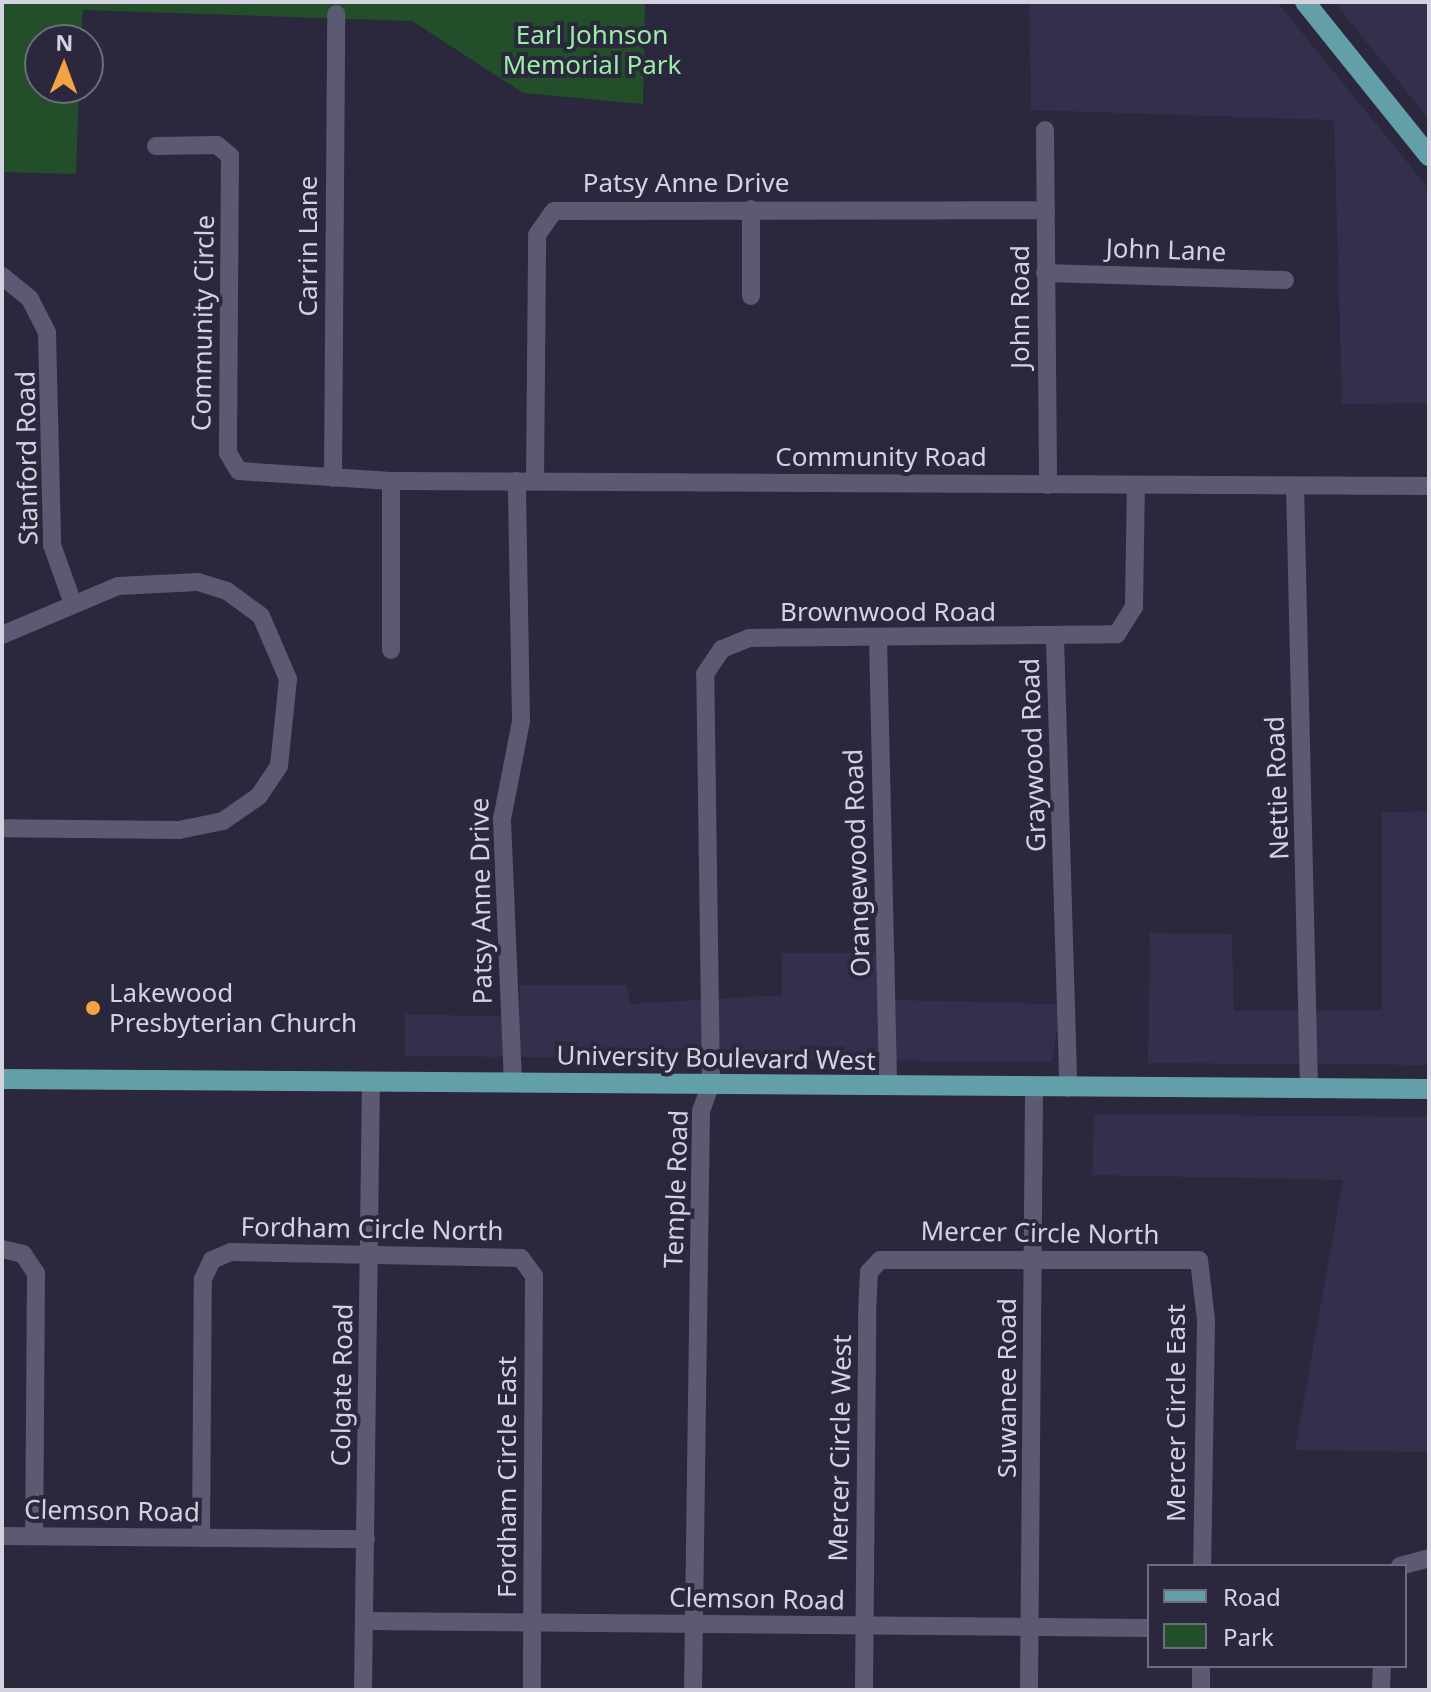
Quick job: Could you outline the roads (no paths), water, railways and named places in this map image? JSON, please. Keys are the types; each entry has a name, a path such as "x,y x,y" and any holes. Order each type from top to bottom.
{"main road":[{"path":"1305,2 1429,156"},
{"name":"University Boulevard West","path":"2,1079 1429,1089"}],"street":[{"name":"Carrin Lane","path":"333,478 336,14"},
{"name":"John Road","path":"1045,130 1048,485"},
{"name":"Community Circle","path":"156,146 217,145 230,156 232,466 333,478"},
{"name":"Patsy Anne Drive","path":"513,1083 502,819 521,721 526,481 541,223 564,208 1046,210"},
{"path":"751,209 751,296"},
{"name":"John Lane","path":"1045,273 1285,280"},
{"name":"Stanford Road","path":"2,276 30,299 47,333 52,545 73,604"},
{"name":"Community Road","path":"333,478 391,481 1429,486"},
{"path":"391,481 391,650"},
{"name":"Graywood Road","path":"1068,1088 1055,638 1117,634 1132,619 1136,485"},
{"name":"Nettie Road","path":"1295,486 1309,1088"},
{"path":"2,635 118,586 163,580 198,582 242,600 274,635 288,679 284,750 259,796 203,827 2,828"},
{"name":"Brownwood Road","path":"722,649 749,638 1055,638"},
{"name":"Orangewood Road","path":"878,638 888,1086"},
{"name":"Temple Road","path":"693,1690 701,1111 711,1084 701,692 722,649"},
{"name":"Colgate Road","path":"363,1690 371,1081"},
{"name":"Suwanee Road","path":"1029,1690 1034,1087"},
{"path":"2,1249 23,1254 36,1273 34,1536"},
{"name":"Fordham Circle North","path":"201,1538 203,1279 212,1260 231,1252 369,1253 514,1256 531,1266"},
{"name":"Mercer Circle North","path":"880,1260 1199,1260"},
{"name":"Mercer Circle West","path":"864,1690 867,1314 869,1272 880,1260"},
{"name":"Mercer Circle East","path":"1199,1260 1206,1320 1202,1564"},
{"name":"Fordham Circle East","path":"531,1266 532,1690"},
{"name":"Clemson Road","path":"2,1536 366,1539"},
{"path":"1407,1564 1429,1558"},
{"name":"Clemson Road","path":"364,1621 1147,1628"},
{"path":"1201,1668 1201,1690"},
{"path":"1381,1690 1382,1668"}],"place":[{"name":"Lakewood Presbyterian Church","path":"93,1008"}],"park label":[{"name":"Earl Johnson Memorial Park","path":"592,50"}]}
